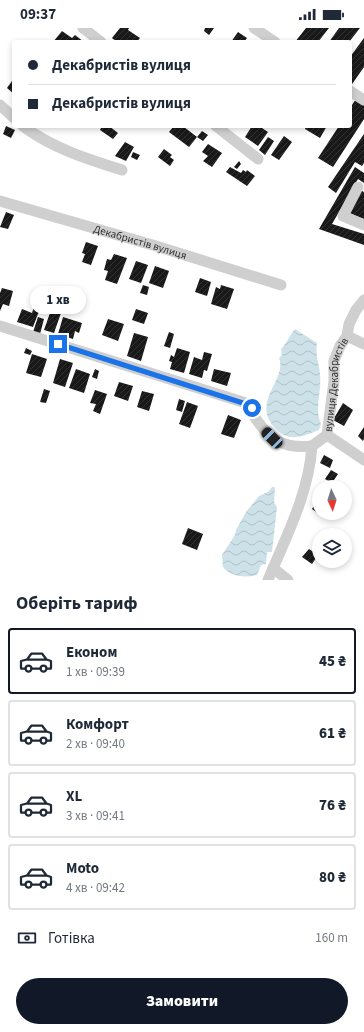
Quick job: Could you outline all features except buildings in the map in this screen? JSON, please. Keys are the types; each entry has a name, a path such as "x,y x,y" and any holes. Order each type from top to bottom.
{"street":[{"path":"83,28 98,40"},
{"path":"254,28 272,40"},
{"path":"352,92 364,100"},
{"path":"0,105 12,116"},
{"path":"26,128 46,142 86,159 122,170"},
{"path":"221,128 258,159"},
{"path":"358,187 343,216 364,225"},
{"name":"Декабристів вулиця","path":"0,201 156,246 281,285"},
{"name":"вулиця Декабристів","path":"312,446 327,435 334,381 334,360 340,346 347,336 349,324 356,310 364,300"},
{"path":"0,326 246,404 252,408 254,416 262,428 272,438 286,445 299,447 312,446 309,473 287,538 268,580"},
{"path":"347,336 364,344"},
{"path":"327,435 364,460"},
{"path":"273,568 288,580"}],"water":[{"path":"295,329 317,343 317,355 320,370 318,412 321,424 319,430 302,436 291,437 286,436 276,429 269,419 266,410 267,400 279,375 279,358 282,355 281,349"},
{"path":"272,487 275,487 274,502 277,507 272,552 267,552 266,564 261,565 257,575 234,575 223,567 222,555 235,535 236,530 246,512 259,496 268,492"}],"route":[{"path":"58,344 246,404 252,408"}]}
